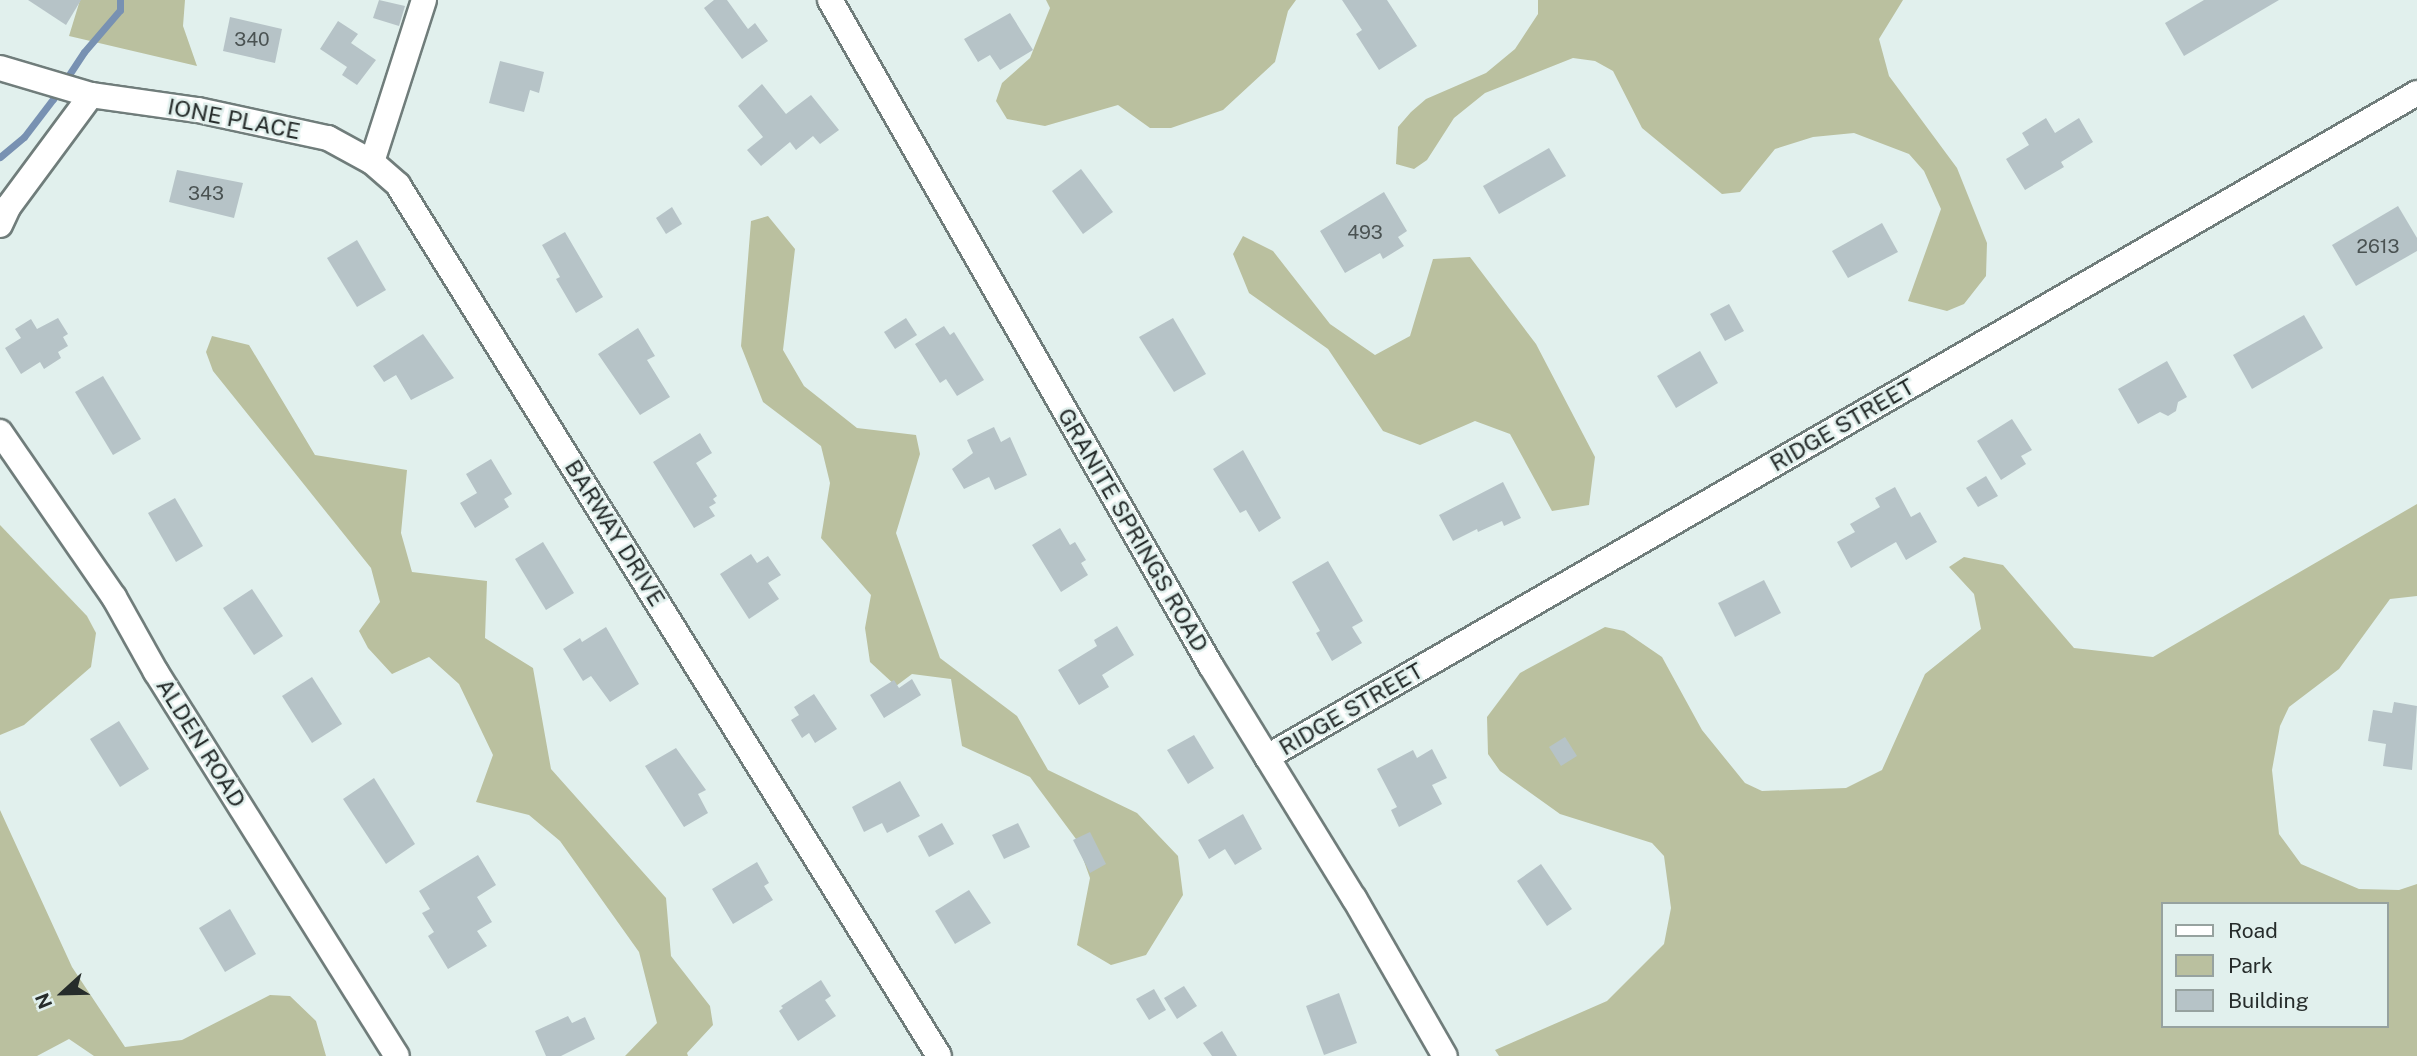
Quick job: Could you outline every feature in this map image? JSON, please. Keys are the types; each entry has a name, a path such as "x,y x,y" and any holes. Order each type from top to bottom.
{"street":[{"path":"372,162 424,0"},
{"name":"GRANITE SPRINGS ROAD","path":"830,0 1204,654 1445,1056"},
{"path":"0,68 91,95 9,206 0,225"},
{"name":"RIDGE STREET","path":"1267,757 2417,93"},
{"name":"IONE PLACE","path":"91,95 198,110 328,138 372,162"},
{"name":"BARWAY DRIVE","path":"372,162 398,185 939,1056"},
{"name":"ALDEN ROAD","path":"0,432 114,597 156,672 397,1056"}],"green space":[{"path":"80,0 185,0 183,26 197,66 69,36"},
{"path":"1046,0 1296,0 1288,11 1275,62 1223,110 1171,128 1150,128 1118,105 1045,126 1007,119 996,101 1002,83 1030,58 1050,8"},
{"path":"1538,0 1903,0 1879,39 1889,76 1957,168 1987,243 1986,276 1964,304 1947,311 1908,301 1941,209 1924,171 1909,154 1854,133 1813,137 1775,149 1740,192 1722,194 1642,128 1613,71 1595,61 1573,58 1485,93 1454,118 1427,160 1414,169 1396,164 1398,127 1426,99 1486,73 1515,49 1538,14"},
{"path":"768,216 795,249 783,350 804,386 857,428 916,435 920,454 896,533 940,658 1017,716 1048,770 1137,813 1178,856 1183,895 1146,955 1111,965 1077,945 1090,878 1076,839 1030,777 962,746 951,679 912,674 896,686 870,662 865,628 871,595 821,538 830,483 821,446 763,402 741,346 751,221"},
{"path":"1243,236 1273,251 1330,324 1375,355 1410,336 1433,259 1470,257 1536,344 1595,457 1589,505 1552,511 1510,434 1475,421 1420,445 1383,431 1328,349 1249,293 1233,254"},
{"path":"212,336 249,345 315,455 407,470 401,533 412,572 487,581 485,638 533,668 551,769 666,898 671,956 710,1006 713,1025 687,1053 688,1056 625,1056 657,1023 639,952 560,841 529,815 476,802 493,755 459,684 429,657 392,674 368,648 359,631 380,602 371,568 213,371 206,352"},
{"path":"2417,504 2417,596 2390,599 2339,669 2289,707 2280,726 2272,770 2279,834 2301,864 2359,889 2399,890 2417,884 2417,1056 1499,1056 1495,1050 1607,1001 1664,944 1671,908 1664,856 1652,843 1560,814 1500,771 1488,754 1487,717 1520,673 1605,627 1624,631 1662,657 1702,730 1745,783 1762,791 1846,788 1882,770 1925,674 1981,629 1974,594 1949,567 1964,557 2003,565 2074,648 2153,657"},
{"path":"0,525 87,616 96,633 91,667 24,725 0,735"},
{"path":"0,810 72,967 125,1047 182,1040 270,995 290,996 316,1021 326,1056 94,1056 69,1039 37,1056 0,1056"}],"building":[{"path":"28,0 81,0 66,25"},
{"path":"379,0 405,6 399,26 373,18"},
{"path":"714,0 727,0 748,29 755,23 768,41 742,59 704,8"},
{"path":"1342,0 1387,0 1417,46 1379,70 1356,34 1362,30"},
{"path":"2204,0 2279,0 2184,56 2165,23"},
{"path":"1010,13 1033,50 1000,70 990,55 978,62 964,39"},
{"path":"230,17 282,29 275,63 223,51"},
{"path":"338,21 358,34 351,43 376,60 357,85 342,75 347,67 320,49"},
{"path":"500,61 544,72 539,93 530,90 524,112 489,103"},
{"path":"762,84 786,114 811,95 839,130 820,144 813,136 796,150 790,142 761,166 747,150 763,137 738,106"},
{"path":"2046,118 2055,133 2079,118 2093,142 2061,162 2064,167 2025,190 2006,159 2029,145 2022,133"},
{"path":"1549,148 1566,176 1499,214 1483,186"},
{"path":"1081,169 1113,212 1083,234 1052,191"},
{"path":"177,170 243,183 234,218 169,202"},
{"path":"1384,192 1407,231 1398,237 1404,246 1383,259 1380,253 1345,273 1320,231"},
{"path":"2398,206 2417,238 2417,251 2356,286 2332,245"},
{"path":"672,207 682,224 666,234 656,218"},
{"path":"1882,223 1898,252 1848,278 1832,251"},
{"path":"565,232 603,297 576,313 556,279 560,277 542,245"},
{"path":"357,240 386,290 357,307 327,258"},
{"path":"1729,304 1744,331 1725,341 1710,314"},
{"path":"2304,315 2323,348 2252,389 2233,355"},
{"path":"58,318 68,334 63,337 68,346 58,352 61,358 44,369 40,362 21,374 5,348 21,338 15,329 31,319 37,329"},
{"path":"906,318 917,335 895,349 884,332"},
{"path":"1173,318 1206,374 1174,392 1139,337"},
{"path":"944,326 950,335 954,332 984,380 957,396 946,379 940,383 915,344"},
{"path":"638,328 655,356 647,360 670,397 640,415 598,354"},
{"path":"423,334 454,378 411,400 396,375 384,382 373,366"},
{"path":"1700,351 1718,383 1676,408 1657,376"},
{"path":"2167,361 2187,397 2178,402 2176,411 2168,416 2160,412 2138,424 2118,389"},
{"path":"103,376 141,439 113,455 75,392"},
{"path":"2012,419 2032,450 2021,456 2026,464 2001,480 1977,441"},
{"path":"994,427 1001,442 1010,437 1027,475 995,490 989,477 964,489 952,469 973,453 967,440"},
{"path":"700,433 712,453 696,463 717,496 713,499 716,503 709,507 715,516 694,528 653,462"},
{"path":"1243,450 1281,518 1259,532 1246,510 1240,513 1213,469"},
{"path":"491,459 512,494 504,499 509,507 475,528 460,503 477,493 466,474"},
{"path":"1986,476 1998,496 1978,507 1966,488"},
{"path":"1503,482 1521,518 1504,526 1502,521 1478,532 1477,529 1453,541 1439,515"},
{"path":"1895,487 1911,517 1920,512 1937,542 1906,560 1896,542 1851,568 1837,542 1855,532 1850,524 1880,507 1875,498"},
{"path":"175,498 203,546 176,562 148,513"},
{"path":"1060,528 1070,545 1075,542 1086,560 1081,563 1088,575 1061,592 1032,545"},
{"path":"543,542 574,593 546,610 515,559"},
{"path":"751,554 757,563 768,556 781,575 768,583 779,599 749,619 720,574"},
{"path":"1328,561 1363,621 1352,627 1362,643 1332,661 1316,633 1320,631 1292,582"},
{"path":"1764,580 1781,613 1735,637 1718,603"},
{"path":"252,589 283,636 254,655 223,608"},
{"path":"1117,626 1134,655 1102,675 1109,687 1079,705 1058,670 1097,646 1094,640"},
{"path":"606,627 639,684 610,702 591,676 583,681 563,649 580,638 582,642"},
{"path":"312,677 342,724 312,743 282,696"},
{"path":"912,679 921,695 884,718 870,695 894,680 899,688"},
{"path":"814,694 837,729 815,743 809,733 802,738 791,720 799,715 794,707"},
{"path":"2394,702 2417,706 2412,770 2383,766 2386,744 2368,741 2373,710 2392,713"},
{"path":"119,721 149,769 120,787 90,739"},
{"path":"1194,735 1214,768 1188,784 1167,750"},
{"path":"1565,737 1577,756 1561,766 1549,747"},
{"path":"676,748 706,790 698,794 708,813 684,827 645,766"},
{"path":"1432,749 1447,778 1432,785 1442,804 1399,827 1391,810 1397,807 1377,769 1413,750 1417,758"},
{"path":"374,778 415,844 386,864 343,799"},
{"path":"900,781 920,816 887,833 882,823 864,832 852,807"},
{"path":"1243,814 1262,849 1235,865 1225,849 1209,859 1198,840"},
{"path":"942,823 954,844 929,857 918,836"},
{"path":"1018,823 1030,847 1004,859 992,835"},
{"path":"1090,832 1106,864 1090,873 1073,840"},
{"path":"478,855 496,885 477,897 492,922 477,931 487,946 448,969 428,936 434,932 422,913 430,909 419,891"},
{"path":"757,862 769,883 764,886 773,900 733,924 712,889"},
{"path":"1541,864 1572,909 1547,926 1517,881"},
{"path":"969,890 991,923 955,944 935,911"},
{"path":"230,909 256,954 225,972 199,928"},
{"path":"821,980 831,996 825,1000 836,1016 798,1041 779,1011 783,1008 781,1006"},
{"path":"1184,986 1197,1006 1177,1019 1164,998"},
{"path":"1154,989 1166,1010 1149,1020 1136,999"},
{"path":"1339,993 1357,1043 1324,1055 1306,1006"},
{"path":"568,1016 572,1023 585,1017 595,1039 561,1056 546,1056 535,1031"},
{"path":"1222,1031 1237,1056 1212,1056 1203,1043"}],"waterway":[{"path":"0,157 24,137 84,52 120,10 120,0"}]}
